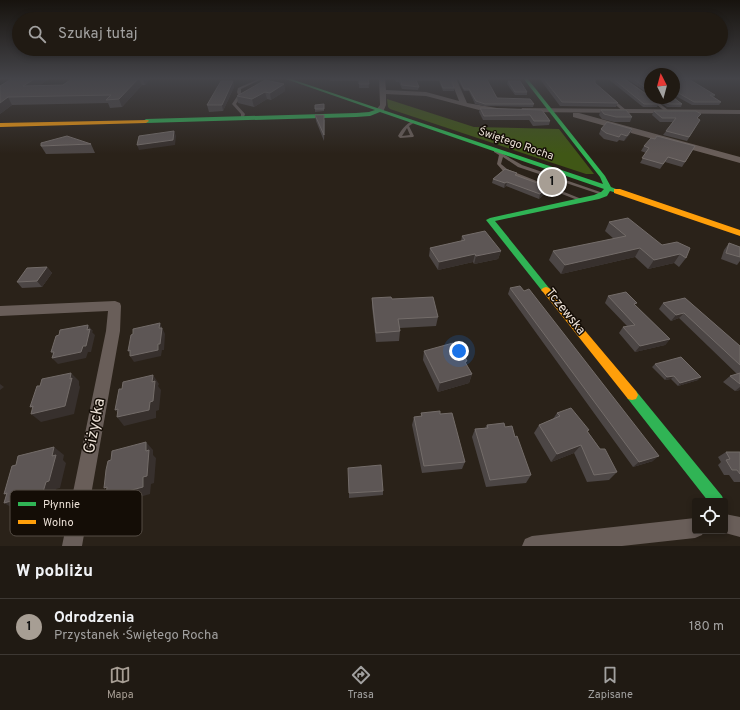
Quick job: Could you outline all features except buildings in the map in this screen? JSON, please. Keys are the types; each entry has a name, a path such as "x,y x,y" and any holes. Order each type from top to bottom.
{"street":[{"name":"Świętego Rocha","path":"361,103 380,110 410,124 493,149 606,191 740,233"},
{"path":"0,126 363,115 380,110 383,103"},
{"path":"459,103 484,110 740,112"},
{"path":"544,103 603,177 606,191"},
{"path":"682,103 692,111"},
{"path":"549,110 581,116 740,160"},
{"name":"Tczewska","path":"606,191 596,198 490,220 715,498"},
{"name":"Giżycka","path":"0,311 115,306 113,331 83,490"},
{"path":"532,546 692,528"},
{"name":"Giżycka","path":"72,546 74,536"}],"lane":[{"path":"234,103 244,114 242,119"},
{"path":"617,103 625,111"},
{"path":"658,104 667,111"},
{"path":"493,149 500,155 520,166 606,191"},
{"path":"500,155 499,164 505,170 583,200"}],"green space":[{"path":"388,103 401,103 474,127 559,129 594,174 586,174 390,109"}],"traffic: fast":[{"path":"360,103 617,191"},
{"path":"545,103 603,177 608,188 604,194 596,197 490,220 546,290"},
{"path":"146,121 356,115 370,114 380,110"},
{"path":"632,395 715,498"}],"traffic: slow":[{"path":"0,125 146,121"},
{"path":"617,191 740,233"},
{"path":"546,290 632,395"}],"place":[{"name":"Odrodzenia","path":"552,182"}]}
